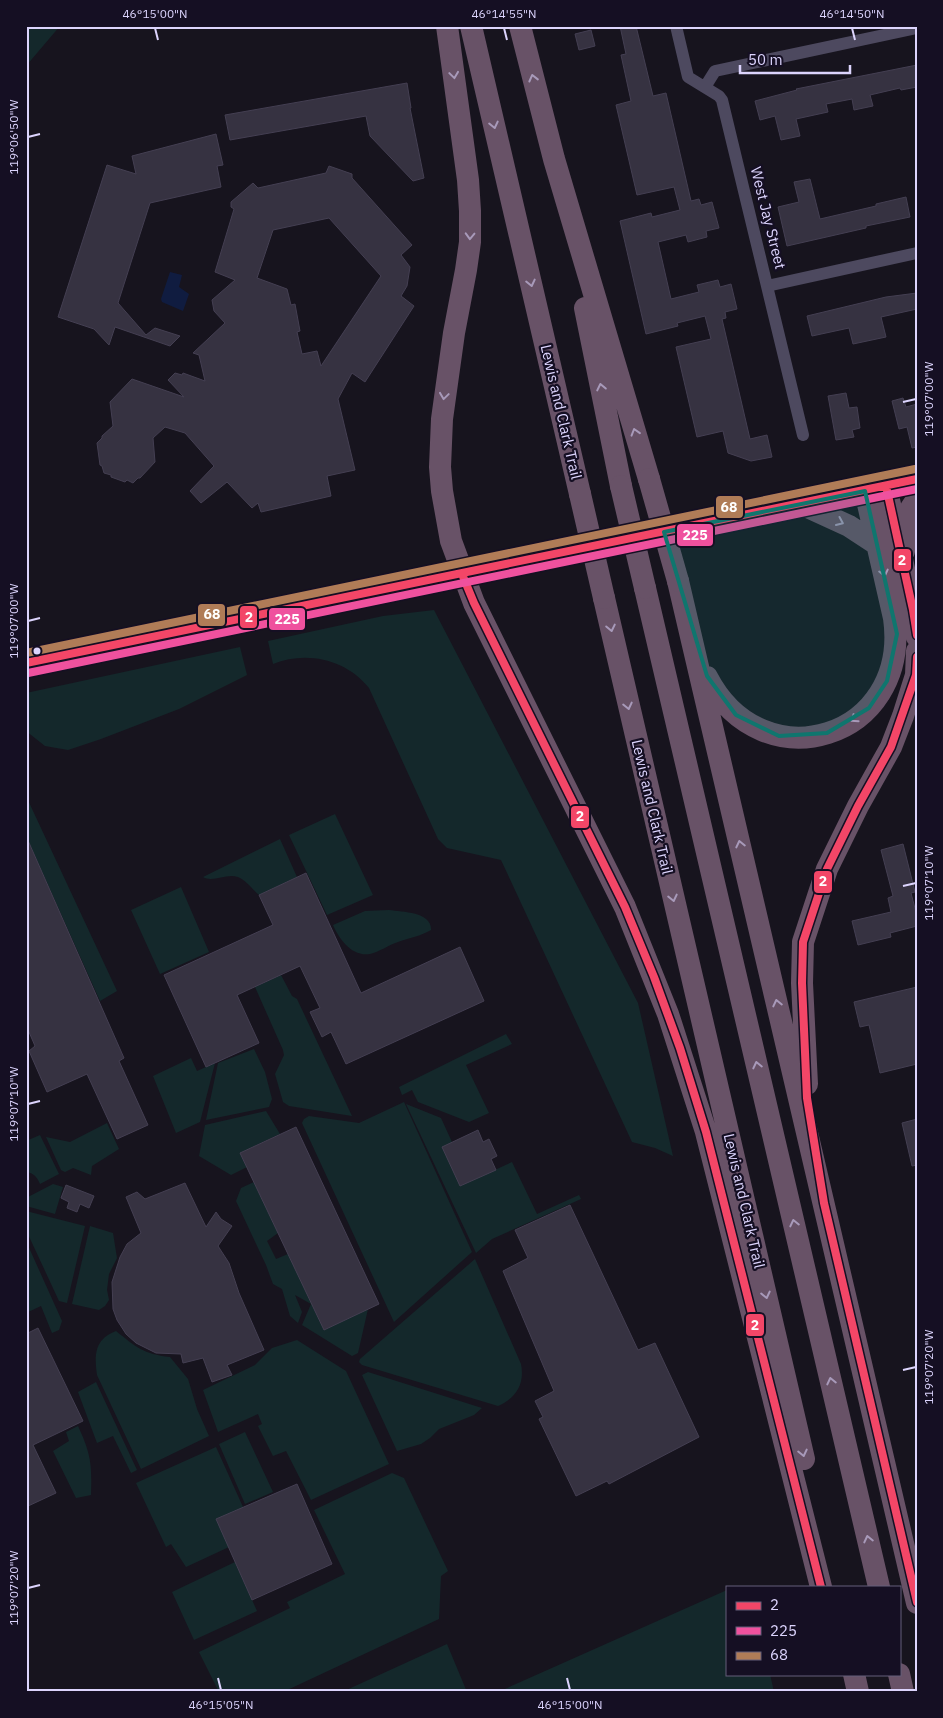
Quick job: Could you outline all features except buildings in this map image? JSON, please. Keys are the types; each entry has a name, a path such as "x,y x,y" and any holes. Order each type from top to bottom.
{"highway":[{"path":"447,26 468,180 470,211 470,242 444,401 440,467 445,515 451,542 474,603 625,907 668,1014 706,1132 821,1586"},
{"name":"Lewis and Clark Trail","path":"471,26 834,1586"},
{"path":"520,26 554,159 707,676 714,691 724,704 749,724 779,736 812,737 842,727 869,708 879,696 893,666 897,634 878,545 875,489"},
{"path":"554,159 621,486 879,1586"},
{"path":"875,489 902,562 917,637"},
{"path":"902,562 911,508 917,499"},
{"path":"800,504 849,526 878,545"},
{"path":"678,581 917,1603"},
{"path":"824,1204 807,1098 802,983 803,942 827,868 858,806 891,747 916,675 917,651"},
{"path":"909,1564 917,1588"},
{"path":"899,1676 903,1692"}],"main road":[{"path":"26,663 917,479"}],"street":[{"name":"West Jay Street","path":"676,26 687,74 722,100 803,435"},
{"path":"705,87 715,71 917,28"},
{"path":"767,286 917,252"}],"highlighted area":[{"path":"865,491 897,634 887,681 869,708 827,733 779,736 736,715 707,676 664,532"}],"green space":[{"path":"26,26 60,26 26,66"},
{"path":"434,610 638,1003 673,1156 655,1148 632,1142 501,860 447,848 438,839 369,688 350,670 326,660 299,658 273,664 268,641 383,616"},
{"path":"240,647 247,675 179,709 68,750 45,746 26,731 26,693"},
{"path":"26,796 117,991 100,1001 26,836"},
{"path":"335,814 373,895 327,915 289,835"},
{"path":"280,839 297,877 259,895 238,877 229,876 207,879 203,877"},
{"path":"181,887 209,952 160,974 131,910"},
{"path":"389,910 409,912 422,916 430,924 431,930 373,953 363,954 357,953 347,946 333,925 365,911"},
{"path":"281,975 292,996 297,999 352,1116 289,1106 283,1102 275,1074 284,1055 283,1050 255,987"},
{"path":"506,1034 512,1044 466,1065 489,1113 469,1122 418,1102 412,1090 402,1095 399,1087"},
{"path":"254,1049 265,1072 272,1099 269,1107 206,1120 218,1063"},
{"path":"191,1058 197,1071 215,1063 200,1122 176,1133 153,1076"},
{"path":"404,1102 472,1252 394,1322 302,1123 309,1116 359,1123"},
{"path":"406,1104 441,1118 452,1142 460,1186 512,1162 537,1214 579,1195 581,1199 492,1239 476,1253"},
{"path":"266,1111 280,1134 240,1153 247,1167 231,1175 199,1156 205,1125"},
{"path":"107,1123 119,1149 92,1166 91,1175 73,1168 65,1172 61,1170 46,1137 70,1142"},
{"path":"40,1135 59,1174 40,1184 35,1176 26,1172 26,1141"},
{"path":"254,1182 278,1233 267,1241 276,1259 288,1254 324,1330 368,1309 358,1353 352,1356 302,1325 311,1304 295,1295 302,1312 298,1323 290,1316 282,1289 273,1284 236,1201 241,1188"},
{"path":"53,1184 63,1187 55,1214 26,1206 26,1198"},
{"path":"26,1211 85,1226 67,1303 59,1301 26,1230"},
{"path":"90,1226 113,1233 117,1258 109,1274 107,1290 109,1300 99,1310 72,1304"},
{"path":"26,1241 62,1321 59,1330 52,1333 41,1306 26,1313"},
{"path":"475,1259 521,1364 522,1378 518,1390 510,1399 498,1406 362,1365 359,1362 360,1359"},
{"path":"116,1331 146,1352 170,1357 188,1379 197,1409 209,1436 141,1469 97,1375 96,1354 100,1343 109,1334"},
{"path":"297,1340 346,1371 389,1464 311,1500 286,1451 273,1456 258,1426 262,1424 258,1414 218,1432 203,1390 255,1365 272,1348"},
{"path":"368,1372 482,1408 474,1415 439,1429 421,1444 397,1451 362,1375"},
{"path":"96,1382 137,1470 131,1473 113,1436 97,1443 78,1392"},
{"path":"78,1426 90,1459 91,1495 76,1498 53,1451 69,1441 66,1432"},
{"path":"245,1432 273,1492 245,1504 219,1444"},
{"path":"216,1447 243,1507 229,1547 186,1567 171,1544 166,1547 136,1483"},
{"path":"392,1473 404,1478 448,1571 441,1576 439,1619 283,1692 219,1692 199,1652 290,1608 287,1602 345,1574 314,1510"},
{"path":"235,1562 257,1611 194,1640 172,1592"},
{"path":"726,1590 726,1676 770,1676 774,1692 498,1692"},
{"path":"447,1644 467,1692 342,1692"}],"water":[{"path":"170,272 182,275 179,287 189,294 183,311 162,302 161,299"}],"transit line":[{"name":"68","path":"26,653 915,469"},
{"name":"2","path":"26,663 917,479"},
{"name":"2","path":"886,486 917,635"},
{"name":"225","path":"28,673 917,489"},
{"name":"2","path":"462,574 474,603 625,907 654,977 680,1048 706,1132 821,1586"},
{"name":"2","path":"917,657 916,675 891,747 858,806 827,869 803,942 802,983 807,1098 824,1203 917,1602"}]}
